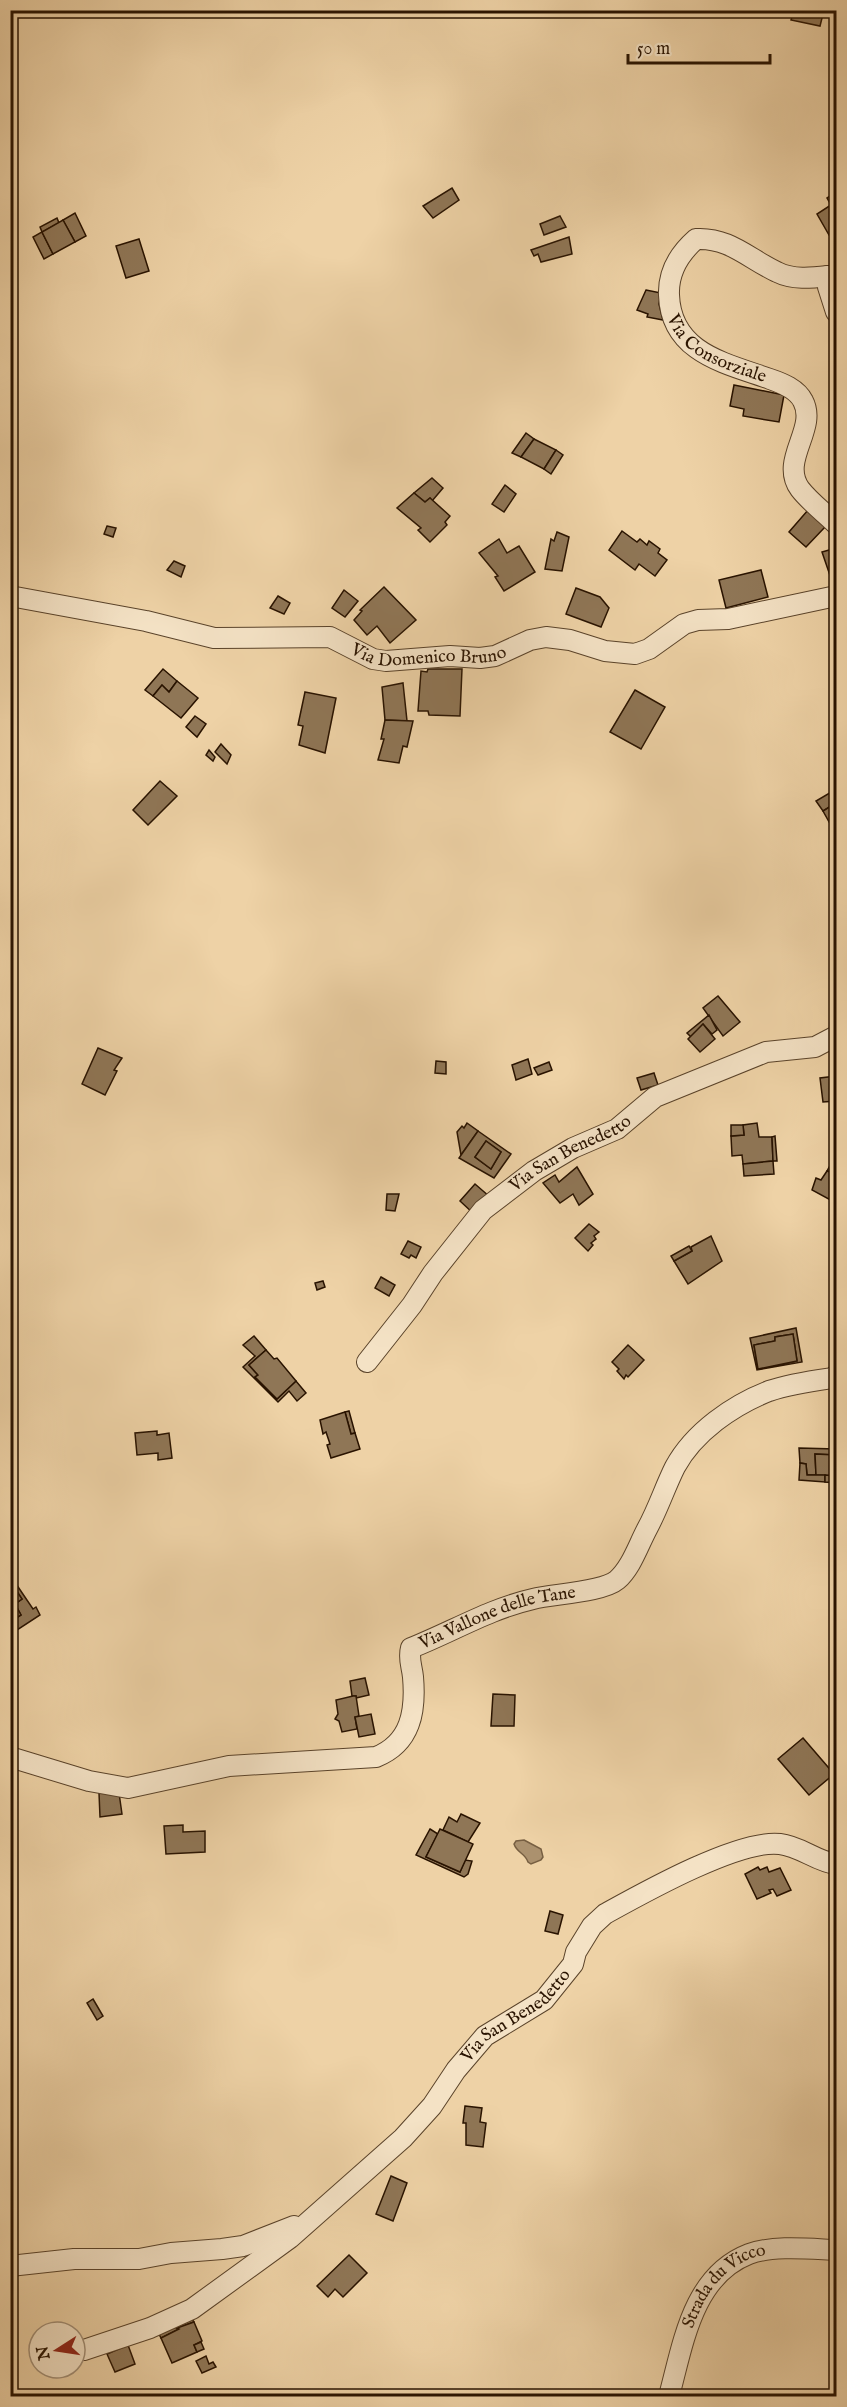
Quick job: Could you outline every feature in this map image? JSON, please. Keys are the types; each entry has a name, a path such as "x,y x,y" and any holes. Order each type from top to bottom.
{"street":[{"name":"Via Consorziale","path":"832,272 803,279 778,273 720,240 696,239 679,257 670,279 669,304 684,337 710,358 782,383 799,395 805,403 806,421 795,455 795,476 801,490 837,524"},
{"path":"832,272 828,287 837,312"},
{"name":"Via Domenico Bruno","path":"10,596 146,621 214,638 330,638 372,659 386,661 450,656 480,658 495,656 530,640 546,637 570,640 605,651 635,654 649,649 684,624 699,620 728,619 837,596"},
{"name":"Via San Benedetto","path":"367,1362 483,1210 534,1171 573,1148 617,1129 655,1097 766,1052 815,1047 837,1036"},
{"name":"Via Vallone delle Tane","path":"10,1757 89,1781 128,1788 229,1766 376,1757 392,1750 405,1733 415,1695 409,1658 411,1648 495,1610 534,1598 578,1593 615,1582 626,1570 654,1517 676,1466 688,1446 705,1429 735,1408 769,1391 837,1375"},
{"name":"Via San Benedetto","path":"87,2349 150,2328 192,2309 290,2238 403,2138 432,2106 456,2070 485,2036 544,2000 573,1964 576,1952 592,1926 605,1914 713,1860 746,1848 781,1844 837,1864"},
{"name":"Via San Benedetto","path":"10,2266 74,2259 139,2259 171,2253 243,2246 283,2231 320,2212"},
{"name":"Strada du Vicco","path":"669,2397 690,2317 707,2288 726,2267 750,2253 789,2249 837,2250"}],"shaded area":[{"path":"524,1840 541,1849 543,1857 541,1860 531,1864 528,1862 514,1844 516,1841"}],"building":[{"path":"794,10 824,10 820,26 791,20"},
{"path":"452,188 459,200 433,218 423,206"},
{"path":"836,192 836,230 829,235 817,214 831,205 827,198"},
{"path":"75,213 86,236 75,242 63,220"},
{"path":"560,216 566,227 544,235 540,224"},
{"path":"57,218 59,223 42,232 40,227"},
{"path":"63,220 75,242 53,254 42,232"},
{"path":"42,232 53,254 44,259 33,237"},
{"path":"569,237 572,254 541,262 538,254 534,256 531,250"},
{"path":"139,239 149,271 126,278 116,246"},
{"path":"646,290 661,293 659,304 663,320 647,317 648,314 637,310"},
{"path":"734,385 784,395 779,422 743,416 744,409 730,406"},
{"path":"526,433 534,439 521,457 512,453"},
{"path":"534,439 556,450 544,469 521,457"},
{"path":"556,450 563,455 551,474 544,469"},
{"path":"432,478 443,488 432,501 430,498 425,502 414,493"},
{"path":"505,485 516,494 504,512 492,504"},
{"path":"414,493 425,502 430,498 450,516 445,522 447,525 430,542 418,530 421,528 397,508"},
{"path":"808,510 825,527 806,547 789,532"},
{"path":"107,526 116,528 113,537 104,534"},
{"path":"622,531 637,542 640,539 647,545 649,541 660,549 658,553 667,560 655,576 639,564 635,570 609,550"},
{"path":"557,532 569,537 562,571 545,569 551,539 554,541"},
{"path":"499,539 507,553 519,546 535,572 504,591 495,577 498,576 479,553"},
{"path":"836,548 836,593 822,552"},
{"path":"174,561 185,566 181,577 167,570"},
{"path":"761,570 768,597 726,608 719,580"},
{"path":"384,587 416,620 390,643 377,626 367,635 354,620 362,611 360,610"},
{"path":"576,588 600,597 609,608 601,627 566,614"},
{"path":"344,590 358,601 345,617 332,608"},
{"path":"278,596 290,603 284,614 270,608"},
{"path":"163,669 177,681 169,692 162,685 153,696 145,690"},
{"path":"428,669 462,669 460,716 429,715 428,711 418,711 421,671 427,672"},
{"path":"177,681 198,698 181,718 153,696 162,685 169,692"},
{"path":"403,683 407,721 385,720 382,687"},
{"path":"635,690 665,707 641,749 610,732"},
{"path":"305,692 336,698 325,753 299,745 303,726 298,725"},
{"path":"195,716 206,724 197,737 186,727"},
{"path":"385,720 413,721 407,747 403,746 399,763 378,760 384,739 381,739"},
{"path":"221,744 231,755 227,764 215,752"},
{"path":"209,750 215,757 213,761 206,755"},
{"path":"160,781 177,796 148,825 133,810"},
{"path":"833,791 836,803 823,811 816,801"},
{"path":"836,803 836,827 833,829 823,811"},
{"path":"718,996 740,1022 723,1036 703,1008"},
{"path":"709,1015 717,1030 712,1034 703,1024 691,1037 687,1033"},
{"path":"703,1024 715,1039 700,1052 688,1039"},
{"path":"98,1048 122,1058 114,1070 117,1071 105,1095 82,1084"},
{"path":"528,1059 532,1074 516,1080 512,1065"},
{"path":"436,1061 446,1062 446,1074 435,1073"},
{"path":"549,1062 552,1070 538,1075 534,1068"},
{"path":"654,1073 658,1085 641,1090 637,1078"},
{"path":"836,1076 836,1101 823,1102 820,1078"},
{"path":"467,1123 478,1131 461,1155 457,1132"},
{"path":"757,1123 759,1137 772,1137 773,1161 743,1164 742,1155 732,1156 731,1136 744,1135 743,1125"},
{"path":"731,1125 743,1125 744,1135 731,1136"},
{"path":"478,1131 511,1154 494,1178 459,1158","holes":["486,1141 501,1152 491,1169 475,1157"]},
{"path":"775,1136 777,1161 773,1161 772,1137"},
{"path":"486,1141 501,1152 491,1169 475,1157"},
{"path":"833,1160 836,1162 836,1174 827,1171"},
{"path":"773,1161 774,1174 744,1176 743,1164"},
{"path":"577,1167 593,1194 579,1205 573,1194 560,1203 543,1183 555,1175 559,1182"},
{"path":"827,1171 836,1174 836,1203 812,1190 816,1178 821,1180"},
{"path":"475,1184 490,1197 474,1214 460,1201"},
{"path":"387,1194 399,1194 395,1211 386,1210"},
{"path":"589,1224 599,1232 594,1236 596,1239 591,1243 593,1245 588,1251 575,1238"},
{"path":"711,1236 722,1261 688,1284 674,1261 692,1251 691,1247"},
{"path":"408,1241 421,1247 416,1258 411,1255 409,1258 401,1254"},
{"path":"689,1246 692,1251 674,1261 671,1256"},
{"path":"381,1277 395,1285 389,1296 375,1288"},
{"path":"323,1281 325,1287 317,1290 315,1283"},
{"path":"796,1328 802,1362 757,1370 750,1338","holes":["793,1334 797,1361 758,1369 754,1345 775,1341 775,1337"]},
{"path":"793,1334 797,1361 758,1369 754,1345 775,1341 775,1337"},
{"path":"254,1336 266,1350 249,1365 258,1375 255,1377 277,1399 296,1381 306,1393 297,1401 289,1391 278,1402 243,1367 255,1356 243,1345"},
{"path":"628,1345 644,1360 624,1379 612,1362"},
{"path":"266,1350 274,1359 277,1358 296,1381 277,1399 255,1377 258,1375 249,1365"},
{"path":"349,1411 355,1433 351,1434 345,1412"},
{"path":"345,1412 351,1434 355,1433 360,1449 331,1458 327,1445 330,1444 326,1432 323,1434 320,1420"},
{"path":"157,1431 157,1435 169,1433 172,1458 158,1460 158,1453 137,1455 135,1433"},
{"path":"799,1448 836,1449 836,1455 815,1454 816,1475 807,1475 806,1464 800,1463"},
{"path":"815,1454 836,1455 836,1476 816,1475"},
{"path":"800,1463 806,1464 807,1475 825,1475 825,1482 799,1480"},
{"path":"825,1475 836,1476 836,1483 825,1482"},
{"path":"10,1575 33,1609 36,1607 40,1615 11,1634 10,1622 21,1615 15,1604 22,1599 10,1581"},
{"path":"10,1581 22,1599 15,1604 21,1615 10,1622"},
{"path":"365,1678 369,1695 356,1698 352,1696 350,1681"},
{"path":"493,1694 515,1695 514,1726 491,1726"},
{"path":"356,1696 359,1716 355,1717 357,1729 342,1732 339,1721 335,1719 338,1714 336,1700"},
{"path":"371,1714 375,1734 359,1737 355,1717"},
{"path":"803,1738 834,1774 809,1795 778,1759"},
{"path":"99,1793 119,1793 122,1814 100,1817"},
{"path":"461,1814 480,1823 468,1842 443,1830 449,1817 457,1822"},
{"path":"183,1825 183,1832 205,1831 205,1852 166,1854 164,1826"},
{"path":"430,1829 438,1834 426,1857 460,1872 465,1860 472,1861 468,1874 464,1877 416,1855"},
{"path":"440,1829 473,1844 460,1872 426,1857"},
{"path":"758,1867 760,1870 767,1867 769,1872 780,1868 791,1890 777,1896 773,1889 769,1890 771,1893 757,1899 745,1874"},
{"path":"550,1911 563,1915 558,1934 545,1931"},
{"path":"93,1999 103,2016 97,2020 87,2003"},
{"path":"465,2106 482,2108 480,2122 486,2123 483,2147 466,2145 466,2123 463,2123"},
{"path":"391,2176 407,2183 393,2221 376,2214"},
{"path":"349,2255 367,2273 343,2297 335,2289 328,2297 317,2286"},
{"path":"191,2317 194,2322 177,2328 179,2329 161,2338 158,2332"},
{"path":"194,2322 202,2341 194,2345 197,2352 172,2363 161,2338 179,2329 177,2328"},
{"path":"201,2342 204,2349 197,2352 194,2345"},
{"path":"128,2345 135,2364 115,2372 107,2354"},
{"path":"206,2356 209,2364 213,2362 216,2367 202,2373 196,2361"}]}
